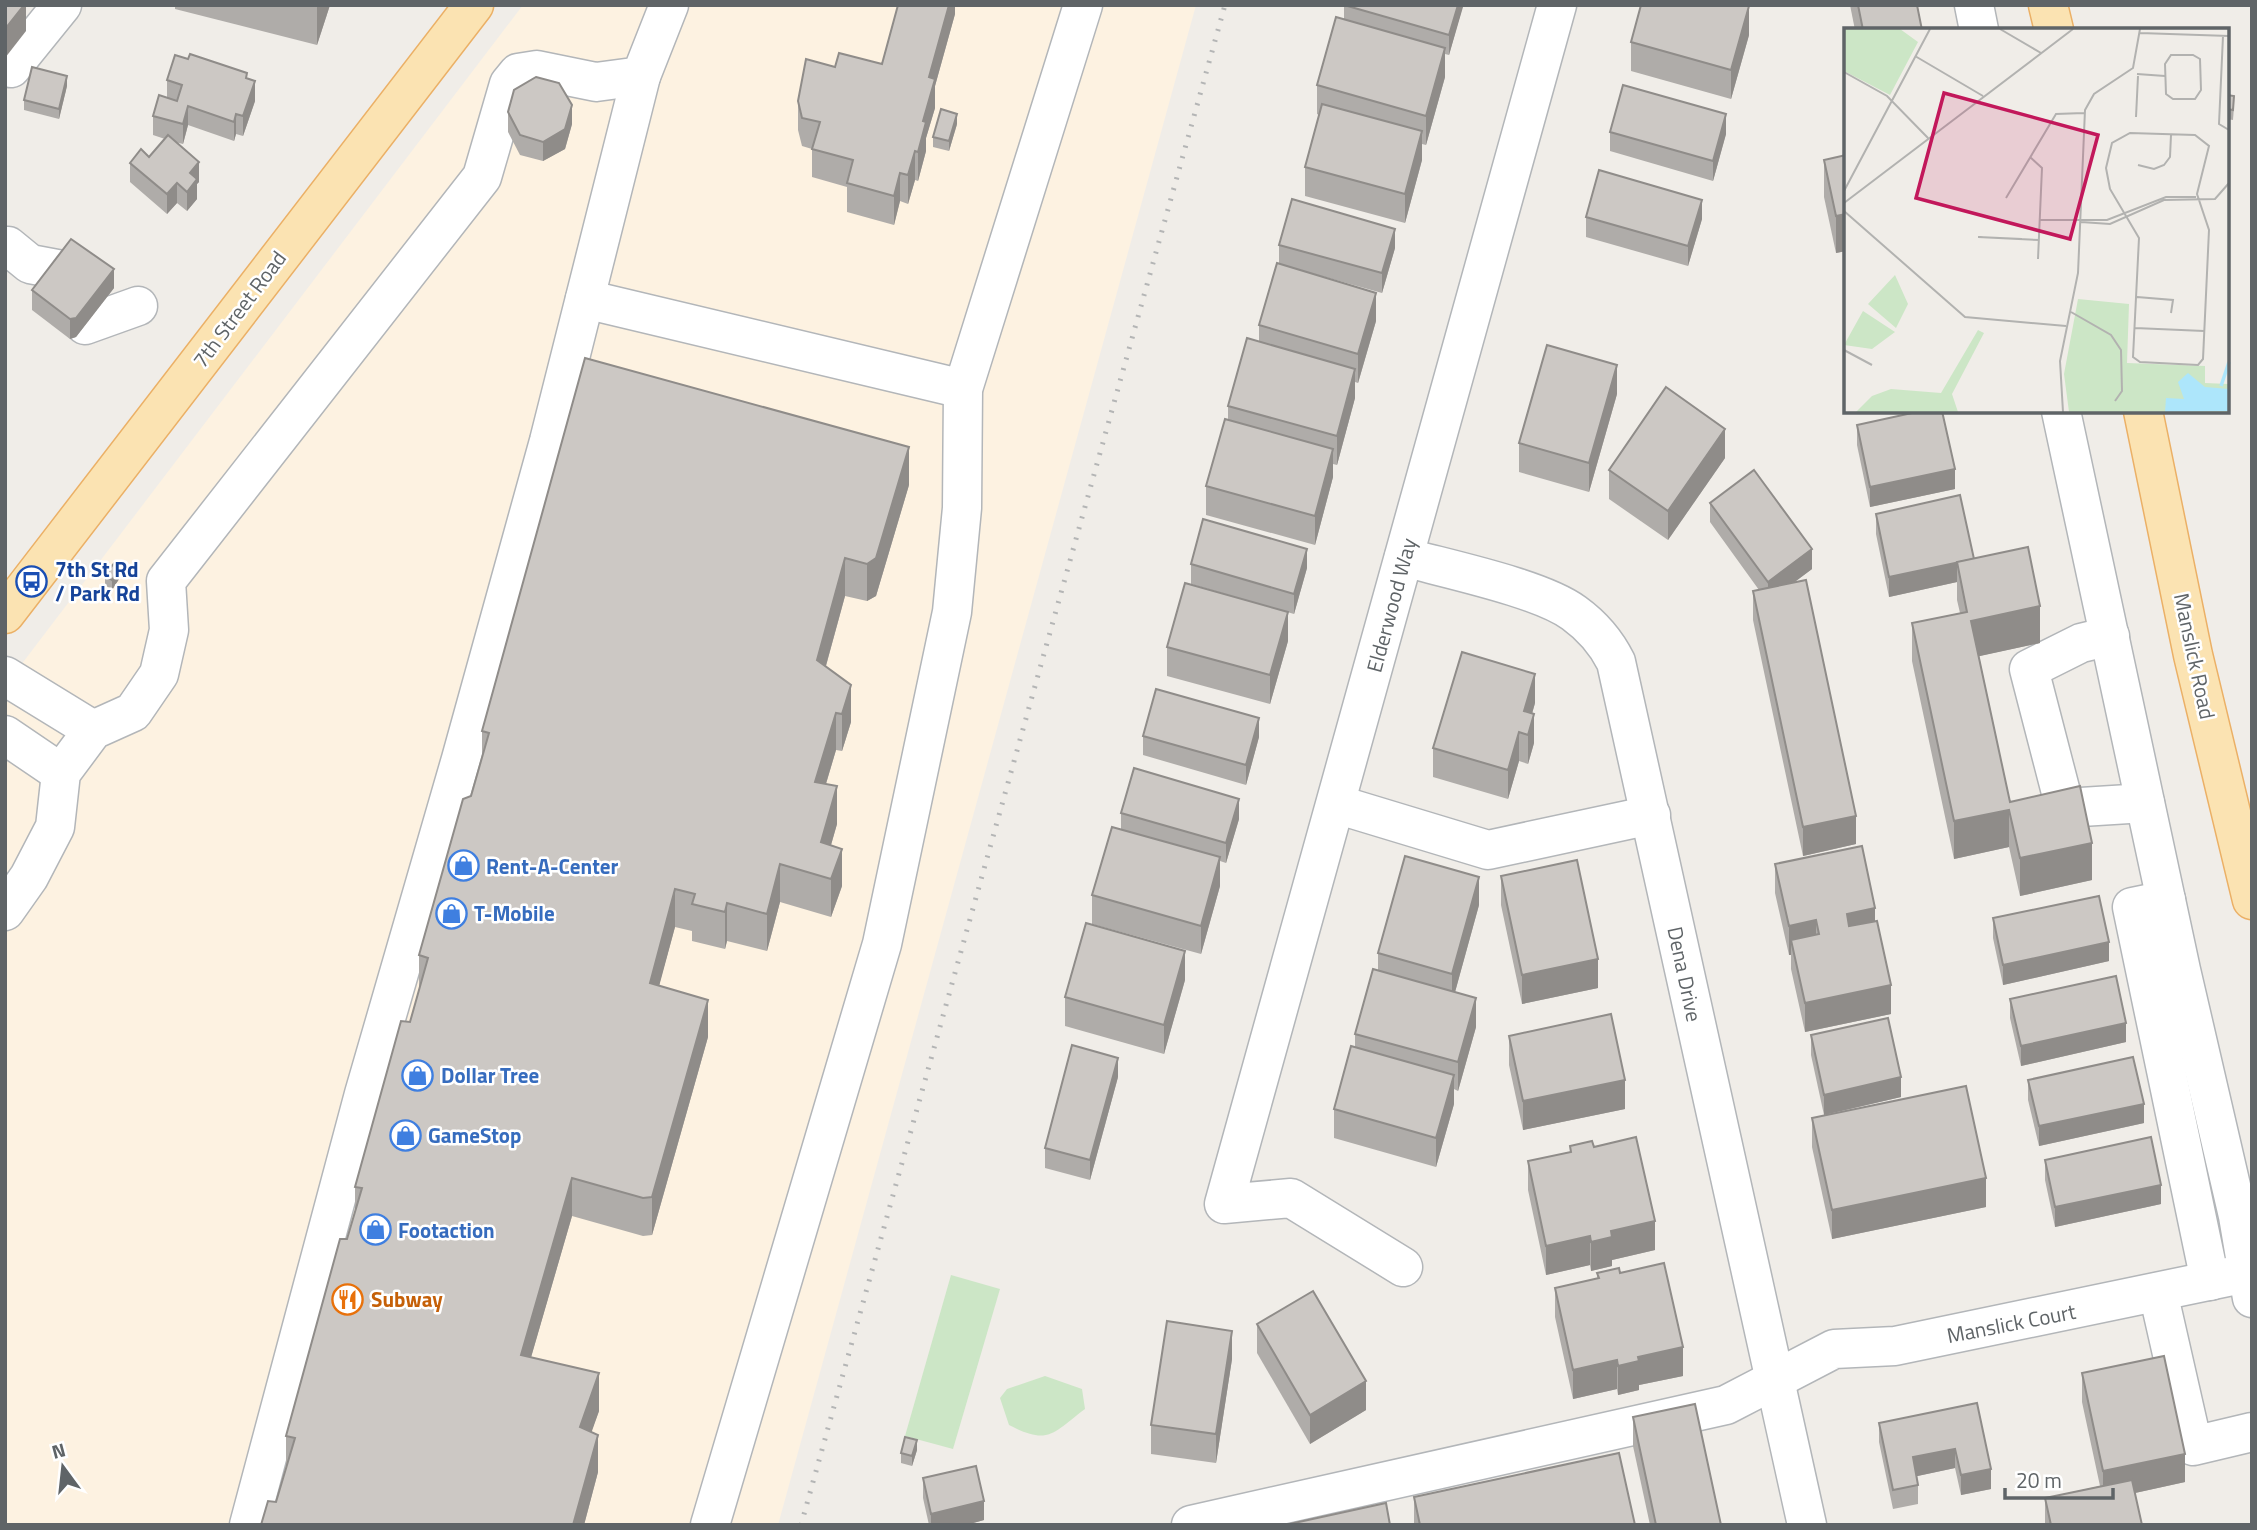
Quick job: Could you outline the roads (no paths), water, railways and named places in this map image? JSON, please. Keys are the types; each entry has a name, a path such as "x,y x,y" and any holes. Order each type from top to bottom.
{"main road":[{"name":"7th Street Road","path":"5,614 474,5"},
{"path":"2048,5 2054,28"},
{"name":"Manslick Road","path":"2143,413 2193,655 2252,900"}],"street":[{"path":"11,68 62,5"},
{"path":"249,1525 363,1094 475,713 641,76 669,5"},
{"path":"710,1525 882,944 953,612 961,508 963,389 1083,5"},
{"name":"Elderwood Way","path":"1403,1267 1291,1198 1224,1204 1557,5"},
{"path":"1974,5 1979,28"},
{"path":"5,911 29,877 55,827 61,774 93,730 132,712 159,674 169,630 166,581 482,177 509,84 518,73 537,71 596,82 641,76"},
{"path":"585,299 963,389"},
{"path":"2062,413 2166,900 2238,1216 2240,1281"},
{"name":"Dena Drive","path":"1404,557 1541,597 1572,611 1594,629 1616,662 1807,1525"},
{"path":"2110,636 2081,643 2029,669 2065,808 2145,803"},
{"path":"5,676 93,730"},
{"path":"5,735 61,774"},
{"path":"1336,804 1488,850 1651,815"},
{"name":"Manslick Court","path":"1191,1525 1726,1405 1834,1349 1895,1346 2158,1292 2240,1281"},
{"path":"2158,1292 2193,1446 2252,1432"}],"railway":[{"path":"801,1525 1225,5"}],"place":[{"name":"7th St Rd / Park Rd","path":"32,581"},
{"name":"Rent-A-Center","path":"463,866"},
{"name":"T-Mobile","path":"451,913"},
{"name":"Dollar Tree","path":"418,1075"},
{"name":"GameStop","path":"405,1135"},
{"name":"Footaction","path":"375,1230"},
{"name":"Subway","path":"348,1299"}]}
